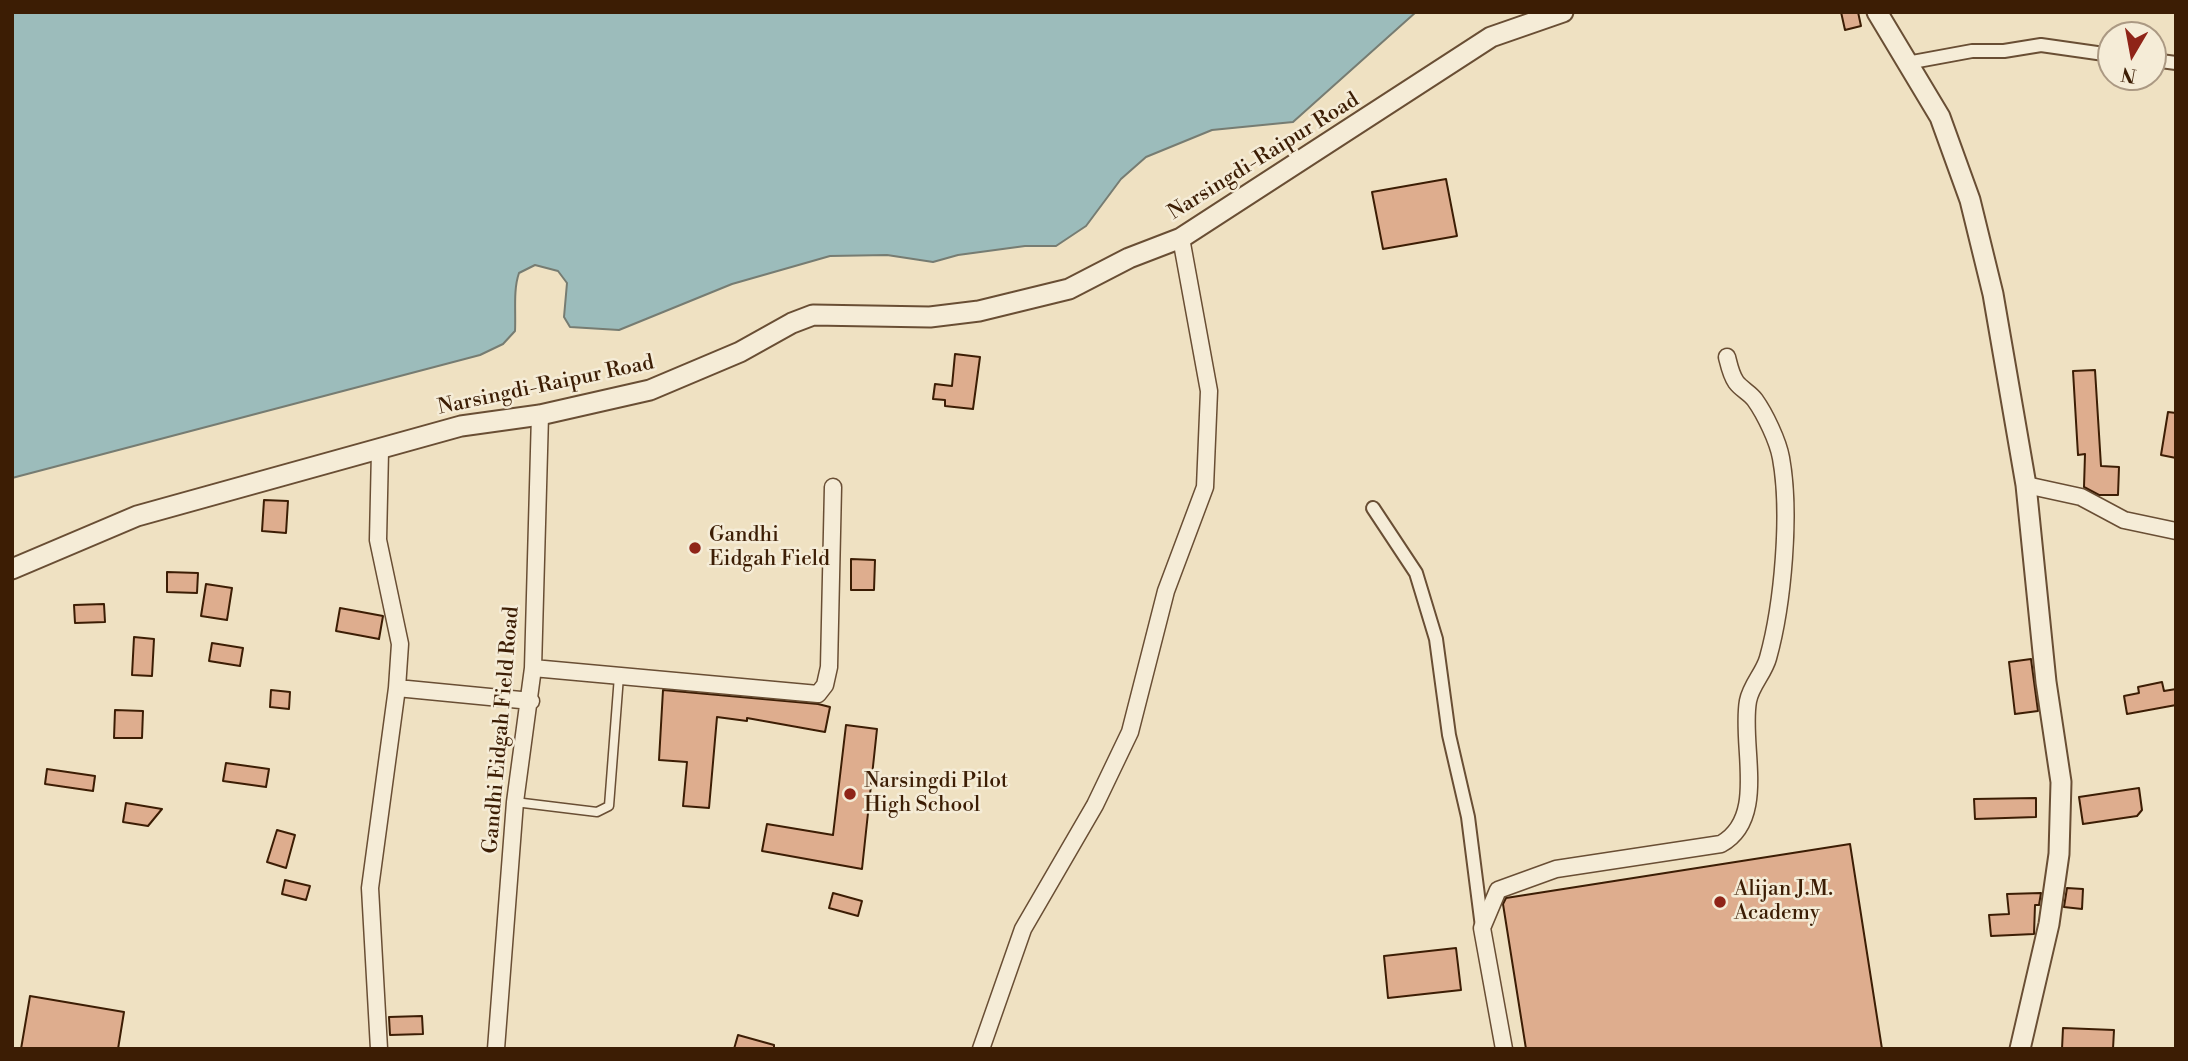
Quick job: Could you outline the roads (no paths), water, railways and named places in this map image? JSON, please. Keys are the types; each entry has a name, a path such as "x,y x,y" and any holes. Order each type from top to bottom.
{"street":[{"name":"Narsingdi-Raipur Road","path":"12,569 137,516 380,451 461,426 540,415 650,390 740,352 792,323 813,315 930,317 979,312 1069,289 1129,258 1181,238 1491,37 1563,12"},
{"path":"1877,12 1940,117 1970,200 1993,294 2026,485 2046,682 2061,782 2059,854 2049,924 2020,1049"},
{"path":"1907,63 1972,51 2004,51 2041,45 2097,53"},
{"path":"981,1049 1023,929 1095,805 1130,732 1166,591 1205,487 1209,391 1181,238"},
{"path":"1482,928 1498,890 1556,869 1721,844 1733,837 1740,828 1748,803 1748,702 1754,684 1767,662 1774,633 1785,486 1780,454 1755,399 1735,381 1727,357"},
{"name":"Gandhi Eidgah Field Road","path":"496,1049 515,802 531,701 540,415"},
{"path":"379,1049 370,888 397,688 400,644 377,540 380,451"},
{"path":"2026,485 2081,497 2124,520 2176,531"},
{"path":"533,668 813,696 822,691 828,667 833,486"},
{"path":"1373,508 1416,573 1436,639 1449,735 1468,817 1482,928 1504,1049"},
{"path":"397,688 531,701"}],"lane":[{"path":"515,802 597,812 609,806 619,676"}],"water":[{"path":"12,12 1416,12 1293,122 1212,130 1146,157 1121,179 1086,226 1056,246 1025,246 958,255 933,262 887,255 830,256 732,284 619,330 570,327 564,317 567,283 558,271 535,265 519,273 515,294 515,331 503,344 480,355 12,478"}],"place":[{"name":"Gandhi Eidgah Field","path":"695,548"},
{"name":"Narsingdi Pilot High School","path":"850,794"},
{"name":"Alijan J.M. Academy","path":"1720,902"}]}
